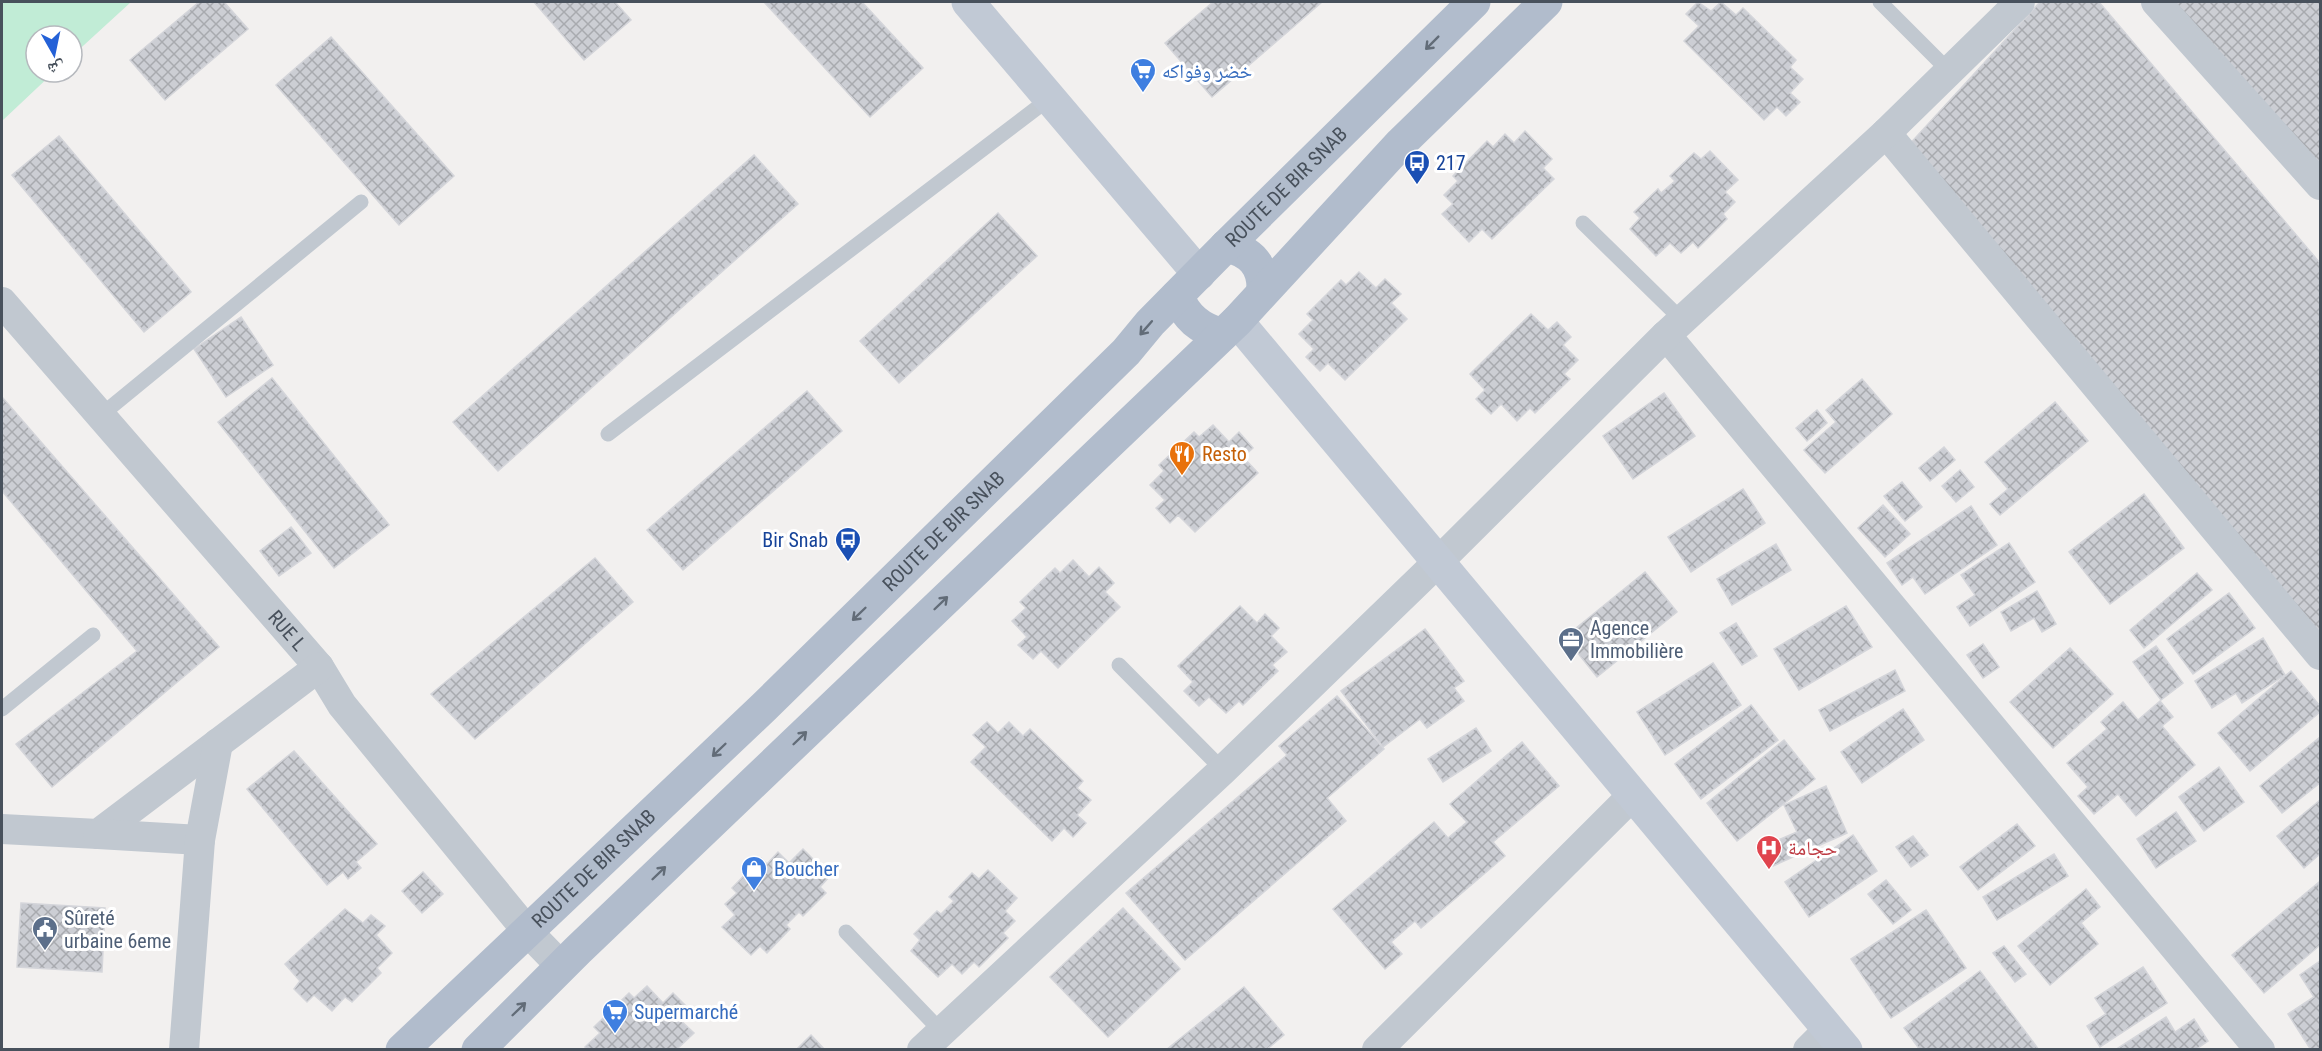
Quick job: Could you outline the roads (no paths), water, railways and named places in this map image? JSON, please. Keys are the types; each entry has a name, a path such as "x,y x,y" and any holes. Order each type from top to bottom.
{"main road":[{"path":"968,2 1050,99 1188,285 1184,310 1194,322 1207,330 1229,328"},
{"name":"ROUTE DE BIR SNAB","path":"402,1050 848,624 1118,360 1226,246 1474,2"},
{"path":"478,1050 1229,328 1401,143 1546,2"},
{"path":"1226,246 1239,248 1251,256 1259,266 1264,278 1263,291"},
{"path":"1229,328 1438,562 1633,795 1828,1043"}],"street":[{"path":"932,1040 1223,770 1438,562 1674,327 1886,133 2020,2"},
{"path":"2156,2 2320,185"},
{"path":"1886,133 2320,655"},
{"name":"RUE L","path":"2,302 319,667 342,705 528,932 562,967"},
{"path":"1674,327 2260,1050"},
{"path":"98,834 319,667"},
{"path":"184,1050 200,840 218,743"},
{"path":"1377,1050 1633,795"},
{"path":"2,829 200,840"}],"lane":[{"path":"1880,2 1948,71"},
{"path":"608,434 1050,99"},
{"path":"100,416 361,202"},
{"path":"1583,223 1674,327"},
{"path":"2,709 93,635"},
{"path":"1119,665 1223,770"},
{"path":"846,932 932,1040"}],"place":[{"name":"خضر وفواكه","path":"1143,94"},
{"name":"217","path":"1417,186"},
{"name":"Resto","path":"1182,477"},
{"name":"Bir Snab","path":"848,563"},
{"name":"Agence Immobilière","path":"1571,663"},
{"name":"حجامة","path":"1769,871"},
{"name":"Boucher","path":"754,892"},
{"name":"Sûreté urbaine 6eme","path":"45,952"},
{"name":"Supermarché","path":"615,1035"}]}
